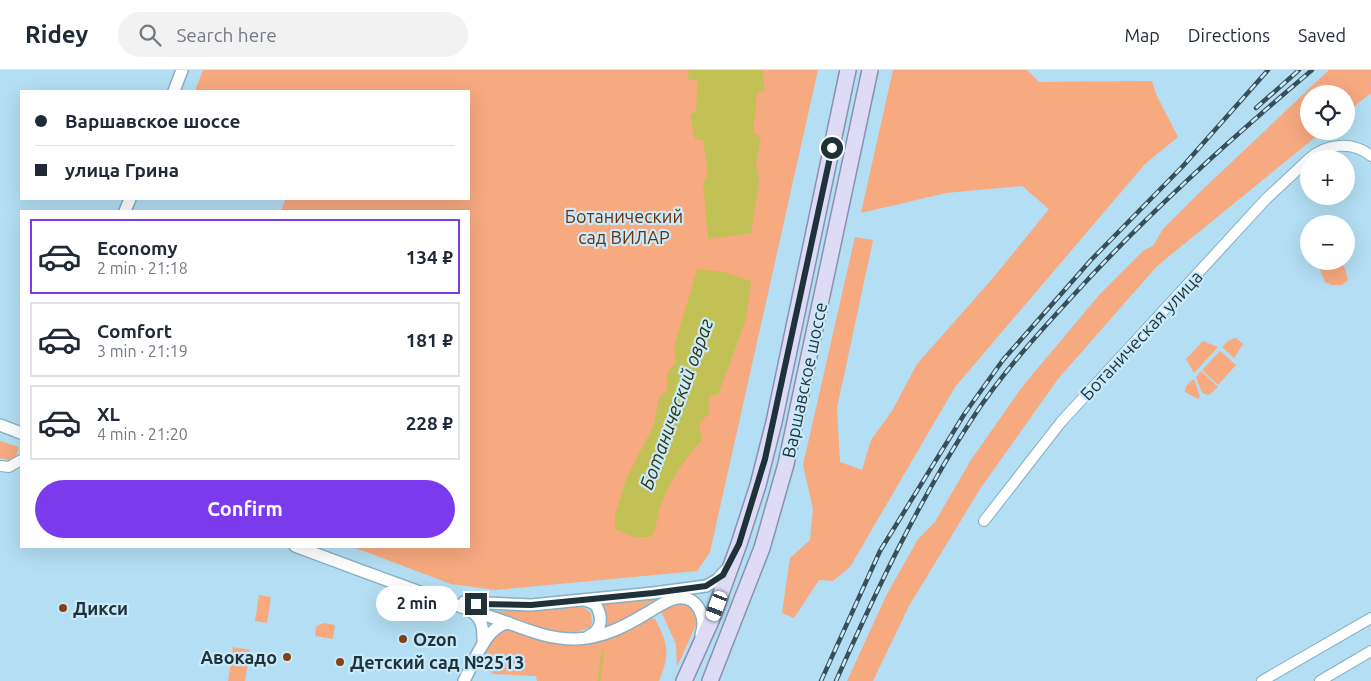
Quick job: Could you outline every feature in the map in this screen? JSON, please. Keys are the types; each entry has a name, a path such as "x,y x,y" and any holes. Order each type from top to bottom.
{"main road":[{"name":"Варшавское шоссе","path":"686,675 711,621 739,544 774,422 848,70"},
{"name":"Варшавское шоссе","path":"710,681 762,548 786,464 870,70"}],"street":[{"path":"174,90 182,70"},
{"name":"Ботаническая улица","path":"1322,150 1335,146 1353,147 1371,156"},
{"name":"Ботаническая улица","path":"984,521 1061,422 1267,198 1300,167"},
{"path":"0,426 20,433"},
{"path":"0,466 8,467 20,461"},
{"path":"300,548 430,596 473,606 583,600 706,586 723,575 739,544"},
{"path":"473,606 490,616 552,637 578,639 592,638 616,630 669,601 677,598 687,599 698,607 703,621 686,675"},
{"path":"578,639 592,635 601,623 600,614 595,604 583,600"},
{"path":"473,606 482,624 486,640"},
{"path":"486,640 490,616"},
{"path":"1262,681 1371,618"},
{"path":"464,681 486,640 500,625 509,623"},
{"path":"1320,681 1371,651"}],"green space":[{"name":"Ботанический сад ВИЛАР","path":"203,70 818,70 710,552 697,571 496,590 451,584 355,548 470,548 470,210 281,210 285,200 470,200 470,90 195,90"},
{"path":"893,70 1027,70 1039,82 1152,81 1156,94 1178,137 1145,164 955,387 850,567 833,581 819,580 794,618 782,613 790,558 810,540 813,509 803,465 855,237 873,240 837,408 840,462 862,470 871,440 892,411 917,364 993,278 1049,209 1022,186 946,193 861,213"},
{"path":"1329,70 1371,70 1371,93 1355,106 1355,85 1313,85"},
{"path":"1300,97 1300,140 1312,140 1157,266 1058,379 980,489 909,606 873,681 847,681 887,594 918,539 935,522 971,460 1022,387 1100,294 1144,250 1153,246 1163,229"},
{"path":"1320,270 1345,270 1348,280 1342,285 1332,285 1325,282"},
{"path":"1236,338 1243,344 1234,358 1222,347 1229,340"},
{"path":"1203,341 1218,347 1194,373 1186,359"},
{"path":"1220,351 1236,365 1218,385 1202,370"},
{"path":"1201,371 1218,387 1209,395 1202,393 1196,377"},
{"path":"1194,379 1200,397 1198,399 1185,392 1186,386"},
{"path":"0,441 19,447 16,456 9,460 0,458"},
{"path":"259,595 271,597 267,623 255,621"},
{"path":"662,595 628,617 601,628 597,604"},
{"path":"684,603 694,608 696,625 677,667 676,644 661,611 671,604"},
{"path":"571,606 583,607 591,613 592,623 590,627 566,633 541,630 494,611 519,611"},
{"path":"647,618 655,619 665,643 665,664 659,681 537,681 536,676 494,674 478,666 488,645 505,628 558,644 578,643"},
{"path":"324,623 335,625 333,639 315,636 316,626"},
{"path":"233,647 250,650 245,681 228,681"}],"water":[{"path":"689,70 762,70 765,90 757,93 753,132 761,138 756,162 759,181 751,233 708,239 703,183 708,174 703,140 695,139 690,115 696,111 698,80 688,79"},
{"path":"697,269 724,272 751,281 746,319 718,395 709,395 709,413 699,424 702,440 688,456 672,480 660,507 656,526 651,537 634,537 615,529 615,516 626,479 654,425 659,398 668,389 667,373 676,362 674,348"}],"waterway":[{"name":"Ботанический овраг","path":"599,681 603,650"}],"railway":[{"path":"821,681 880,551 965,413 1003,360 1091,260 1183,166 1268,70"},
{"path":"1256,108 1299,70"},
{"path":"836,681 882,580 934,482 972,419 1006,372 1069,300 1127,239 1217,153 1312,70"}],"place":[{"name":"Дикси","path":"63,608"},
{"name":"Ozon","path":"403,639"},
{"name":"Авокадо","path":"287,657"},
{"name":"Детский сад №2513","path":"340,662"}],"route":[{"path":"476,604 531,605 653,593 706,586 723,575 739,544 765,459 832,148"}]}
